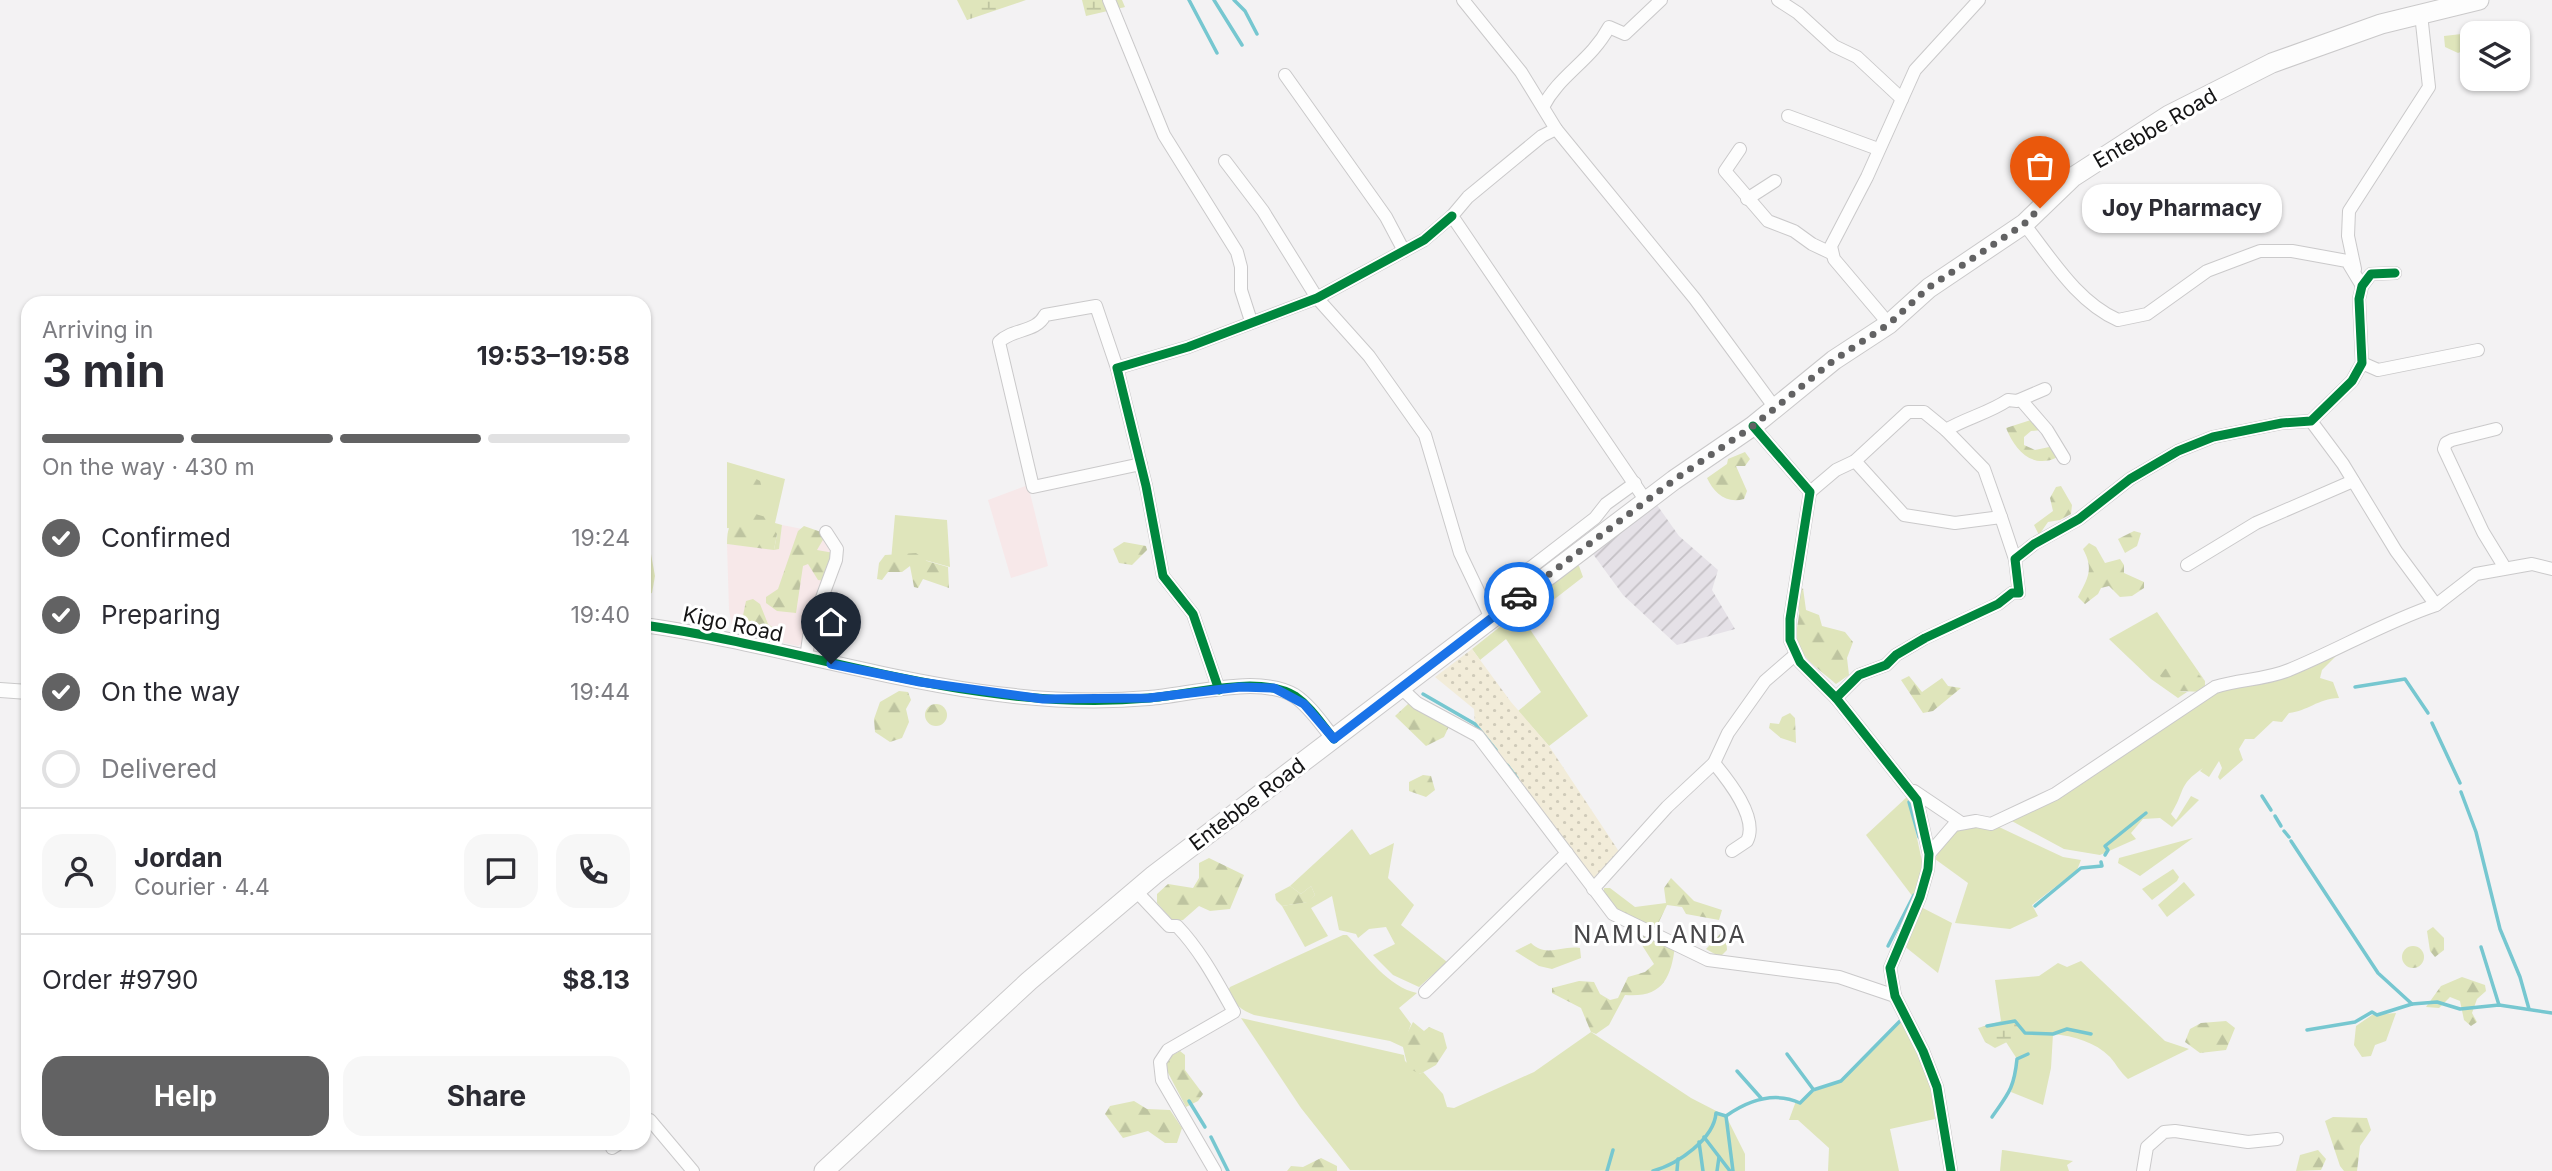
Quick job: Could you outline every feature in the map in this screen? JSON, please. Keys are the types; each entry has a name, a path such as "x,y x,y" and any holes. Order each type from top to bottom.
{"main road":[{"name":"Entebbe Road","path":"824,1171 1029,981 1214,827 1401,687 1488,610 1600,526 1646,501 1753,426 1834,360 1889,324 1928,288 2024,224 2073,177 2169,114 2272,63 2381,24 2479,0"}],"street":[{"path":"1109,0 1164,135 1237,252 1241,267 1241,290 1251,321"},
{"path":"1463,0 1521,72 1556,129 1695,299 1775,408"},
{"path":"1543,107 1550,93 1598,48 1609,27 1625,34 1661,0"},
{"path":"1779,0 1798,13 1834,46 1857,57 1902,99"},
{"path":"1831,253 1831,246 1915,69 1979,0"},
{"path":"2362,286 2355,270 2348,236 2349,211 2429,87 2421,14"},
{"path":"1285,75 1386,217 1404,251"},
{"path":"1788,116 1878,149"},
{"path":"1117,369 1188,347 1317,298 1404,251 1440,229 1468,197 1542,136 1556,129"},
{"path":"1740,149 1725,171 1747,199 1768,221 1794,231 1831,253 1889,324"},
{"path":"1225,161 1263,211 1317,298 1369,356 1425,435 1455,538 1488,610"},
{"path":"1747,199 1755,191 1775,181"},
{"path":"1451,216 1646,501"},
{"path":"2024,224 2078,290 2097,308 2118,320 2147,314 2207,271 2260,251 2284,250 2341,259 2355,270"},
{"path":"2015,559 2034,544 2079,520 2130,479 2178,451 2213,437 2282,423 2311,421 2352,382 2362,363 2359,299 2362,286 2371,274 2395,273"},
{"path":"1141,464 1033,487 999,342 1008,333 1035,326 1045,315 1096,306 1117,369 1141,464 1163,576 1193,614 1219,690"},
{"path":"2362,363 2378,370 2478,350"},
{"path":"1946,430 2008,400 2021,400 2045,389"},
{"path":"2021,400 2046,430 2064,458"},
{"path":"1836,698 1859,675 1886,665 1896,655 1925,638 1998,604 2012,593 2019,593 2015,559 1984,469 1933,417 1914,410 1903,416 1854,461 1836,470 1810,492 1789,632 1795,655 1836,698 1917,800 1929,853 1920,897 1890,962 1895,996 1923,1051 1937,1087 1951,1171"},
{"path":"2311,421 2353,481 2396,551 2436,605"},
{"path":"1753,426 1810,492"},
{"path":"2496,429 2452,440 2446,443 2444,449 2483,532 2505,568"},
{"path":"1854,461 1904,515 1955,523 2001,517"},
{"path":"2187,565 2256,523 2353,481"},
{"path":"1600,526 1606,504 1634,483"},
{"path":"806,658 810,630 836,560 837,549 826,532"},
{"path":"1908,787 1960,822 1991,824 2055,794 2215,687 2236,680 2287,671 2408,614 2436,605 2476,574 2532,564 2552,569"},
{"name":"Kigo Road","path":"651,626 920,682 1043,699 1149,698 1240,687 1283,690 1304,704 1334,739"},
{"path":"1593,889 1667,807 1714,763 1728,733 1765,681 1795,655"},
{"path":"1401,687 1417,703 1478,736 1613,914 1695,956 1839,977 1895,996"},
{"path":"0,690 21,692"},
{"path":"1714,763 1733,789 1751,825 1747,841 1732,851"},
{"path":"1929,853 1945,833 1960,822"},
{"path":"1425,992 1567,853"},
{"path":"1136,891 1169,926 1177,926 1187,936 1208,964 1234,1012 1168,1050 1160,1062 1162,1080 1215,1171"},
{"path":"651,1125 693,1171"},
{"path":"2143,1171 2147,1147 2164,1132 2175,1131 2248,1142 2277,1139"}],"shaded area":[{"path":"1028,485 1048,566 1011,578 988,500"},
{"path":"1657,505 1679,536 1718,570 1712,590 1735,629 1677,645 1623,595 1593,554"},
{"path":"782,525 823,533 833,548 805,642 798,646 733,631 729,610 727,544 779,549"}],"green space":[{"path":"957,0 1026,0 967,20"},
{"path":"1082,0 1122,0 1125,7 1086,16"},
{"path":"2460,34 2460,52 2445,47 2444,36"},
{"path":"2034,419 2042,430 2031,431 2024,437 2024,445 2035,450 2054,446 2058,457 2040,461 2032,459 2014,444 2006,428"},
{"path":"1745,452 1750,459 1745,466 1736,466 1747,491 1744,499 1726,499 1717,493 1707,478 1727,464 1728,459"},
{"path":"727,462 785,479 775,523 782,525 779,549 774,550 777,534 727,528"},
{"path":"740,470 760,481 765,498 755,507 732,481 733,474"},
{"path":"2061,486 2072,505 2071,514 2048,522 2039,535 2034,525 2053,511 2050,498 2056,487"},
{"path":"752,513 766,517 777,534 774,550 727,544 732,523"},
{"path":"895,515 947,520 950,567 921,559 891,561"},
{"path":"804,526 821,532 824,538 817,550 834,553 826,581 818,580 808,564 803,566 796,613 777,611 766,603 766,597 778,589 798,531"},
{"path":"2134,531 2141,533 2137,546 2125,553 2118,539"},
{"path":"1124,542 1146,546 1147,550 1132,565 1119,563 1113,549"},
{"path":"2089,543 2096,547 2105,563 2120,559 2124,565 2124,573 2144,582 2144,588 2132,596 2120,597 2109,586 2101,588 2098,594 2085,604 2078,597 2088,573 2088,562 2083,549"},
{"path":"916,553 927,561 948,567 949,588 923,579 918,588 914,587 910,566 902,572 888,572 882,580 877,579 879,563 885,555"},
{"path":"651,554 655,576 651,593"},
{"path":"1579,566 1583,577 1525,622 1588,716 1549,746 1518,711 1541,692 1506,639 1480,660 1472,649"},
{"path":"1803,588 1806,610 1819,615 1822,626 1845,632 1853,642 1847,658 1849,675 1836,684 1811,663 1797,644 1797,597"},
{"path":"753,599 760,604 768,624 782,634 776,640 740,630 746,601"},
{"path":"2157,612 2205,681 2189,666 2178,691 2187,692 2178,698 2151,679 2109,639"},
{"path":"2337,655 2322,670 2320,678 2333,682 2339,698 2325,700 2289,713 2282,722 2273,721 2254,739 2245,739 2239,749 2243,760 2220,780 2218,777 2222,768 2219,761 2209,777 2200,771 2203,768 2195,774 2185,784 2171,814 2176,820 2191,796 2199,800 2172,827 2160,818 2143,819 2131,833 2136,839 2100,855 2064,849 2008,819 2115,755 2145,741 2171,715 2200,694"},
{"path":"2176,665 2190,666 2205,681 2205,692 2178,691 2160,676 2165,669"},
{"path":"1909,676 1922,692 1942,678 1948,686 1961,688 1933,711 1923,713 1901,680"},
{"path":"899,691 908,692 911,700 906,709 909,722 902,738 890,742 875,732 874,719 880,702"},
{"path":"1419,700 1451,722 1444,737 1426,746 1395,716 1408,704"},
{"path":"936,704 946,711 947,715 940,725 936,726 926,719 925,715 932,705"},
{"path":"1790,713 1795,718 1796,743 1781,738 1769,728 1770,723 1779,724 1782,717"},
{"path":"1423,775 1431,776 1435,790 1426,797 1409,791 1409,782"},
{"path":"1908,796 1923,866 1913,897 1866,835"},
{"path":"1962,826 1999,827 2063,857 2081,860 2077,870 2032,905 2038,916 2010,929 1955,923 1968,883 1935,859 1946,838"},
{"path":"1352,829 1370,855 1394,843 1388,878 1414,905 1401,925 1447,962 1419,987 1393,975 1373,955 1395,944 1386,927 1369,929 1358,938 1356,934 1339,930 1332,896 1311,908 1328,936 1305,947 1282,906 1307,902 1315,895 1311,886 1301,894 1290,886"},
{"path":"2193,838 2140,876 2118,863 2119,858"},
{"path":"1209,858 1244,875 1230,909 1210,911 1199,906 1183,920 1174,922 1157,903 1157,894 1168,884 1193,888 1199,878 1199,863"},
{"path":"2173,869 2179,877 2177,881 2152,900 2142,889"},
{"path":"1671,878 1694,901 1722,910 1719,920 1686,914 1682,907 1667,905 1657,926 1635,920 1603,901 1604,888 1610,888 1635,907 1666,903 1664,888"},
{"path":"2184,882 2195,895 2167,917 2158,905"},
{"path":"1290,886 1301,894 1311,886 1315,895 1308,902 1282,906 1276,900 1275,894"},
{"path":"1919,906 1952,923 1938,973 1903,945"},
{"path":"2433,927 2444,938 2444,950 2435,957 2430,951 2427,931"},
{"path":"1721,933 1726,937 1727,950 1720,957 1706,949"},
{"path":"1347,935 1387,978 1406,990 1417,993 1399,1008 1411,1024 1403,1047 1390,1041 1254,1015 1238,1006 1230,996 1230,987"},
{"path":"1644,935 1675,946 1667,977 1656,990 1625,995 1609,1025 1596,1034 1591,1032 1581,1008 1552,993 1552,988 1579,981 1594,982 1600,994 1610,1000 1618,998 1628,977 1645,972 1654,964 1640,942"},
{"path":"1531,943 1542,950 1580,948 1581,958 1552,969 1539,966 1515,951"},
{"path":"2413,946 2421,949 2424,957 2421,965 2413,968 2405,965 2402,957 2405,949"},
{"path":"2081,961 2165,1041 2189,1049 2128,1079 2098,1047 2076,1038 2053,1034 2051,1068 2043,1105 2011,1092 2017,1059 2006,1042 2025,1032 2015,1021 2001,1021 1995,980 2039,976 2058,963 2067,967"},
{"path":"2462,977 2485,985 2486,991 2477,999 2472,1013 2477,1022 2471,1026 2464,1020 2460,1001 2450,997 2439,1008 2426,1007 2441,986"},
{"path":"2396,1013 2386,1041 2375,1045 2371,1056 2362,1057 2354,1045 2356,1026 2372,1015"},
{"path":"1241,1018 1404,1055 1405,1061 1420,1074 1423,1072 1443,1094 1447,1107 1454,1108 1534,1072 1591,1032 1691,1098 1726,1116 1745,1154 1745,1171 1350,1170 1301,1108"},
{"path":"1905,1018 1932,1087 1935,1119 1890,1129 1899,1171 1828,1171 1829,1148 1798,1120 1789,1120 1796,1101 1800,1103 1810,1094 1836,1083 1851,1072 1888,1032"},
{"path":"2001,1021 2015,1021 2025,1033 1995,1048 1985,1042 1978,1028"},
{"path":"2226,1021 2235,1028 2226,1050 2200,1053 2185,1042 2190,1029 2201,1023"},
{"path":"1413,1022 1424,1031 1429,1027 1443,1033 1447,1048 1436,1065 1420,1074 1408,1068 1402,1043"},
{"path":"1180,1051 1185,1055 1185,1070 1203,1094 1198,1101 1186,1107 1165,1067 1169,1057"},
{"path":"1134,1101 1147,1109 1170,1110 1182,1128 1177,1143 1165,1143 1148,1131 1123,1138 1105,1114 1110,1106"},
{"path":"2333,1117 2367,1118 2371,1130 2360,1146 2357,1171 2344,1171 2340,1166 2325,1121"},
{"path":"2002,1150 2073,1161 2067,1165 2069,1171 2000,1171"},
{"path":"2318,1150 2326,1159 2321,1170 2296,1171 2300,1155"},
{"path":"1321,1158 1337,1166 1337,1171 1287,1171 1291,1166 1303,1167"}],"sand":[{"path":"1472,649 1511,702 1549,746 1620,853 1600,876 1594,879 1475,724 1474,709 1435,677"}],"waterway":[{"path":"1189,0 1217,53"},
{"path":"1214,0 1242,45"},
{"path":"1234,0 1245,11 1257,34"},
{"path":"2355,687 2405,679 2428,713"},
{"path":"1423,694 1475,724 1496,750"},
{"path":"2432,723 2460,783"},
{"path":"1507,765 1517,778"},
{"path":"2461,792 2476,832 2500,929 2520,977 2529,1009"},
{"path":"2262,796 2271,810"},
{"path":"1909,802 1919,837"},
{"path":"2105,855 2108,850 2105,846 2146,813"},
{"path":"2275,816 2281,826"},
{"path":"2284,831 2289,837"},
{"path":"2291,841 2378,973 2412,1004"},
{"path":"2035,906 2081,868 2102,866 2101,862"},
{"path":"1888,946 1914,895"},
{"path":"2481,947 2499,1005"},
{"path":"2307,1030 2355,1022 2372,1012 2377,1015 2412,1004 2437,1002 2460,1009 2499,1005 2552,1013"},
{"path":"1653,1171 1673,1163 1702,1141 1714,1123 1716,1113 1726,1116 1762,1099 1781,1098 1800,1103 1813,1090 1841,1081 1900,1021"},
{"path":"1987,1026 2015,1021 2025,1033 2053,1034 2067,1029 2091,1034"},
{"path":"1787,1054 1813,1089"},
{"path":"1992,1117 2009,1091 2017,1059 2028,1054"},
{"path":"1737,1071 1761,1098"},
{"path":"1189,1101 1205,1127"},
{"path":"1726,1116 1733,1171"},
{"path":"1211,1137 1228,1171"},
{"path":"1704,1137 1730,1171"},
{"path":"1699,1142 1703,1171"},
{"path":"1607,1171 1613,1150"},
{"path":"1717,1171 1719,1157"},
{"path":"1677,1171 1678,1159"}],"cycle path":[{"path":"1219,690 1193,614 1163,576 1146,486 1117,368 1188,347 1317,298 1424,240 1452,216"},
{"path":"1836,698 1859,675 1886,665 1896,655 1925,638 1998,604 2012,593 2019,593 2015,559 2034,544 2079,519 2130,479 2178,451 2213,437 2282,423 2311,421 2352,381 2362,363 2359,299 2362,286 2371,274 2395,273"},
{"path":"1753,426 1810,492 1790,619 1790,640 1800,662 1836,698 1917,800 1929,854 1928,869 1920,897 1890,968 1895,996 1923,1051 1937,1087 1951,1171"},
{"path":"651,626 895,676 1021,697 1085,700 1149,698 1244,686 1263,687 1280,690 1301,700 1334,739"}],"way so far":[{"path":"1519,597 1674,480 1753,426 1834,360 1889,324 1928,288 2024,224 2040,208"}],"place":[{"name":"Joy Pharmacy","path":"2040,208"}],"district":[{"name":"NAMULANDA","path":"1660,934"}],"route":[{"path":"831,664 889,677 1007,696 1043,699 1100,701 1240,687 1274,688 1295,696 1334,739 1519,597"}]}
